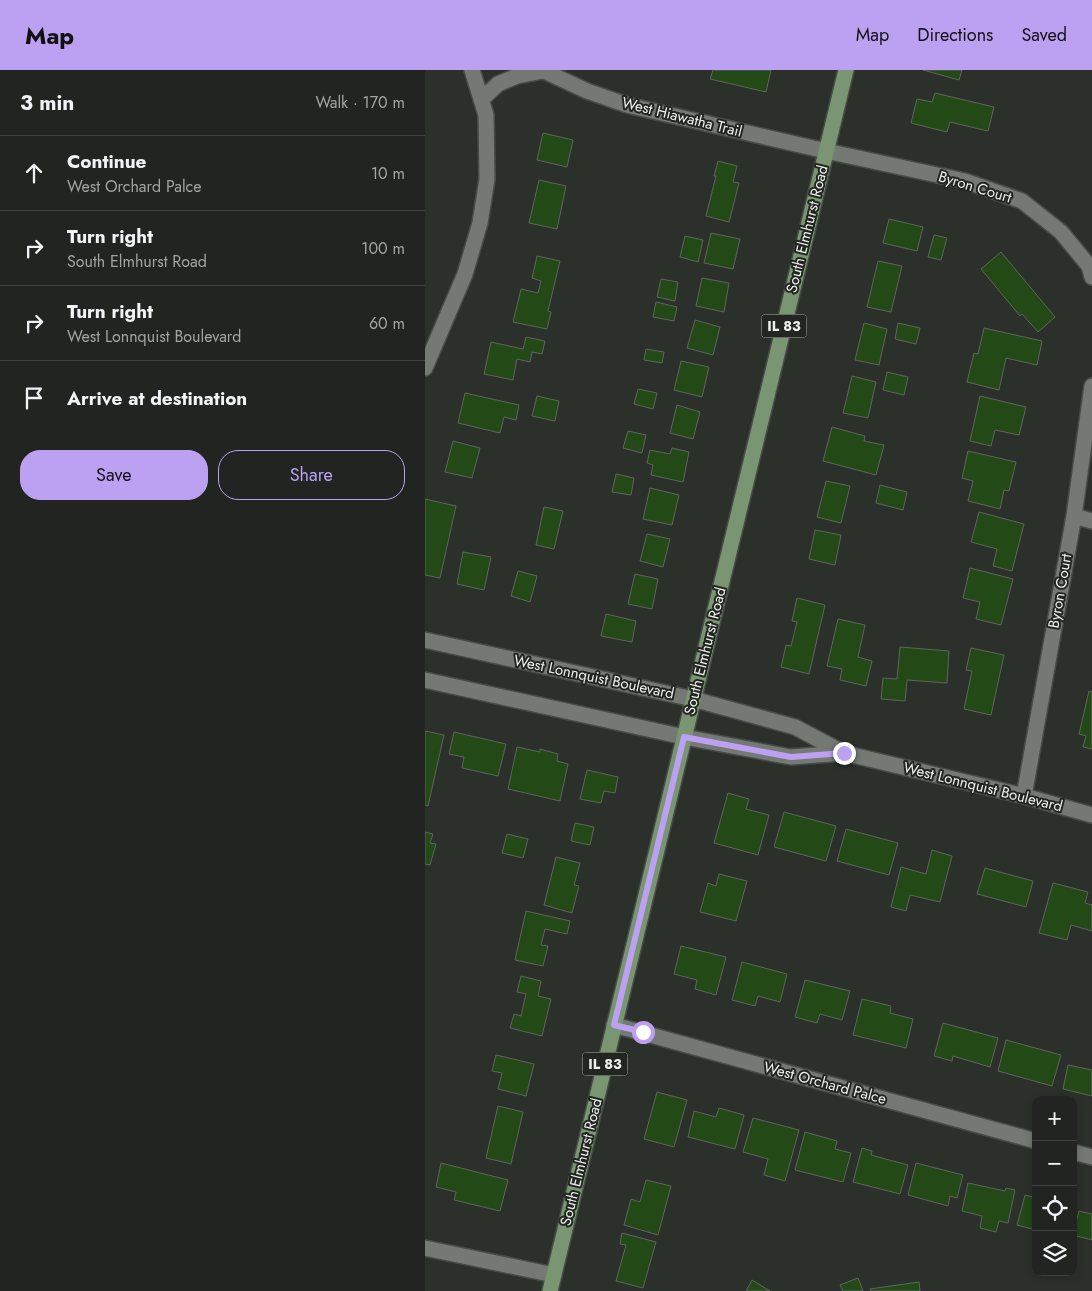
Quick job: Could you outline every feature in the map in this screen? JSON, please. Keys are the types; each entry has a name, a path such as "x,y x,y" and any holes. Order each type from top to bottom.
{"main road":[{"name":"South Elmhurst Road","path":"550,1291 846,70"}],"street":[{"path":"425,368 465,274 481,223 487,179 487,115 472,70"},
{"path":"481,100 498,84 517,76 542,70"},
{"name":"West Hiawatha Trail","path":"542,70 587,92 627,105 826,151"},
{"name":"Byron Court","path":"826,151 965,181 1022,201 1061,232 1089,266 1092,276"},
{"name":"Byron Court","path":"1024,796 1074,516 1092,386"},
{"path":"1074,516 1092,522"},
{"name":"West Lonnquist Boulevard","path":"425,640 693,699 795,727 844,753 1024,796 1092,815"},
{"name":"West Lonnquist Boulevard","path":"425,680 684,737 791,757 844,753"},
{"name":"West Orchard Palce","path":"614,1025 1032,1140"},
{"path":"1077,1153 1092,1157"},
{"path":"425,1248 554,1275"}],"building":[{"path":"713,70 771,70 766,92 710,79"},
{"path":"923,70 962,70 959,80"},
{"path":"935,93 994,107 988,131 950,122 947,132 911,123 917,99 932,102"},
{"path":"543,133 573,140 567,167 537,160"},
{"path":"718,161 737,166 733,182 739,183 729,222 706,216"},
{"path":"539,180 566,186 557,229 529,223"},
{"path":"889,219 923,227 917,251 883,243"},
{"path":"711,233 740,239 733,269 704,263"},
{"path":"934,235 947,238 941,260 928,257"},
{"path":"685,236 703,240 698,262 680,257"},
{"path":"1001,252 1055,317 1038,332 1022,314 1020,316 981,269"},
{"path":"537,256 560,261 548,311 551,312 547,329 513,322 521,289 538,293 541,281 532,278"},
{"path":"878,261 902,266 891,312 867,307"},
{"path":"702,278 729,283 724,312 696,306"},
{"path":"661,279 678,282 675,301 657,297"},
{"path":"656,302 677,307 674,321 653,317"},
{"path":"695,320 720,327 713,355 687,348"},
{"path":"864,323 887,329 879,365 855,360"},
{"path":"898,323 920,328 916,344 895,339"},
{"path":"984,328 1042,341 1037,365 1006,358 999,390 967,382 974,353 978,354"},
{"path":"526,337 545,341 542,354 532,352 530,362 517,359 513,380 484,374 491,342 523,349"},
{"path":"646,349 664,352 662,363 644,360"},
{"path":"681,361 709,367 702,397 674,390"},
{"path":"887,372 908,377 904,395 883,390"},
{"path":"852,376 876,382 868,418 843,413"},
{"path":"638,389 657,393 653,409 634,404"},
{"path":"465,393 519,405 516,420 504,417 500,433 458,423"},
{"path":"537,396 559,401 555,421 532,416"},
{"path":"980,396 1026,407 1019,435 995,430 991,446 970,441"},
{"path":"677,405 700,412 693,439 670,433"},
{"path":"832,427 865,436 864,441 884,445 876,475 823,461"},
{"path":"628,431 646,435 642,453 623,448"},
{"path":"453,441 480,448 472,478 445,472"},
{"path":"672,448 689,452 683,482 651,475 653,465 647,463 650,450 670,454"},
{"path":"968,451 1016,462 1009,491 1004,490 1000,509 968,501 973,481 962,478"},
{"path":"616,474 634,478 631,495 612,492"},
{"path":"826,481 850,486 841,523 817,517"},
{"path":"880,485 907,492 903,510 876,503"},
{"path":"650,488 679,495 672,525 643,519"},
{"path":"425,499 456,506 440,578 425,575"},
{"path":"544,507 563,511 554,549 536,545"},
{"path":"979,512 1024,524 1012,571 993,566 997,549 971,542"},
{"path":"815,530 841,535 835,565 809,559"},
{"path":"647,534 670,539 663,567 640,561"},
{"path":"463,552 491,557 484,590 457,584"},
{"path":"970,568 1013,579 1001,625 976,619 980,602 963,598"},
{"path":"518,571 537,576 530,602 511,596"},
{"path":"635,574 658,579 652,609 628,604"},
{"path":"797,598 825,605 809,674 781,667 786,645 791,646 797,622 792,621"},
{"path":"606,614 636,621 632,642 601,636"},
{"path":"838,619 865,625 858,657 872,661 866,686 840,680 842,669 827,666"},
{"path":"900,647 949,651 947,683 907,680 905,701 881,699 883,678 897,679"},
{"path":"971,648 1004,655 991,715 964,709 972,671 966,670"},
{"path":"1089,691 1092,692 1092,749 1083,747 1086,736 1079,734"},
{"path":"425,731 444,735 428,806 425,805"},
{"path":"454,732 506,744 498,776 462,768 464,757 449,754"},
{"path":"517,747 540,752 540,749 558,754 557,761 568,764 560,801 508,789"},
{"path":"587,770 618,777 615,793 604,791 601,803 580,799"},
{"path":"728,793 749,799 746,809 769,815 758,855 714,843"},
{"path":"784,812 836,826 826,861 774,847"},
{"path":"575,823 594,827 590,845 571,841"},
{"path":"846,829 898,843 889,875 837,861"},
{"path":"425,832 433,834 430,843 436,844 430,865 425,864"},
{"path":"507,834 528,839 523,858 502,853"},
{"path":"932,850 952,856 940,902 910,895 906,911 891,907 901,867 926,874"},
{"path":"556,857 580,863 574,885 579,886 572,913 544,905"},
{"path":"985,868 1033,881 1026,907 977,894"},
{"path":"719,874 747,881 736,921 700,912 708,883 716,886"},
{"path":"1053,883 1088,892 1085,903 1092,905 1092,931 1071,925 1067,940 1039,933"},
{"path":"526,911 570,921 567,934 545,929 541,945 548,946 543,966 515,960"},
{"path":"681,946 726,957 716,995 695,989 697,980 674,974"},
{"path":"742,962 787,974 780,1002 758,996 755,1006 732,1000"},
{"path":"521,976 541,981 538,996 551,999 542,1036 510,1028 514,1014 521,1016 526,994 517,992"},
{"path":"805,980 850,991 842,1020 820,1014 817,1023 795,1017"},
{"path":"862,999 891,1006 890,1013 913,1019 906,1048 853,1035"},
{"path":"943,1023 998,1038 990,1067 953,1056 952,1061 934,1056"},
{"path":"1006,1040 1061,1055 1052,1086 998,1071"},
{"path":"496,1055 534,1064 526,1096 498,1089 502,1073 492,1071"},
{"path":"1068,1065 1092,1070 1092,1096 1063,1089"},
{"path":"657,1092 687,1100 674,1147 644,1139"},
{"path":"498,1106 523,1112 511,1164 486,1158"},
{"path":"719,1108 744,1115 735,1149 688,1137 694,1111 716,1117"},
{"path":"753,1118 799,1130 785,1181 764,1175 768,1159 743,1152"},
{"path":"805,1132 837,1141 835,1149 851,1153 843,1182 795,1170"},
{"path":"862,1148 872,1151 871,1155 908,1165 900,1194 853,1182"},
{"path":"441,1163 508,1180 500,1211 454,1200 456,1192 436,1187"},
{"path":"916,1163 963,1175 957,1198 950,1196 948,1206 908,1195"},
{"path":"646,1180 671,1186 658,1235 624,1225 631,1199 640,1202"},
{"path":"968,1183 1005,1191 1006,1188 1015,1190 1008,1223 999,1221 996,1232 980,1228 982,1216 962,1211"},
{"path":"1025,1195 1032,1197 1032,1229 1017,1225"},
{"path":"1079,1211 1092,1214 1092,1240 1077,1236"},
{"path":"622,1233 656,1242 643,1288 616,1281 626,1245 620,1244"},
{"path":"858,1278 863,1291 843,1291 840,1285"},
{"path":"752,1280 770,1291 746,1291"},
{"path":"919,1282 920,1291 871,1291 870,1289"}],"route":[{"path":"643,1032 614,1025 684,737 791,757 844,753"}]}
